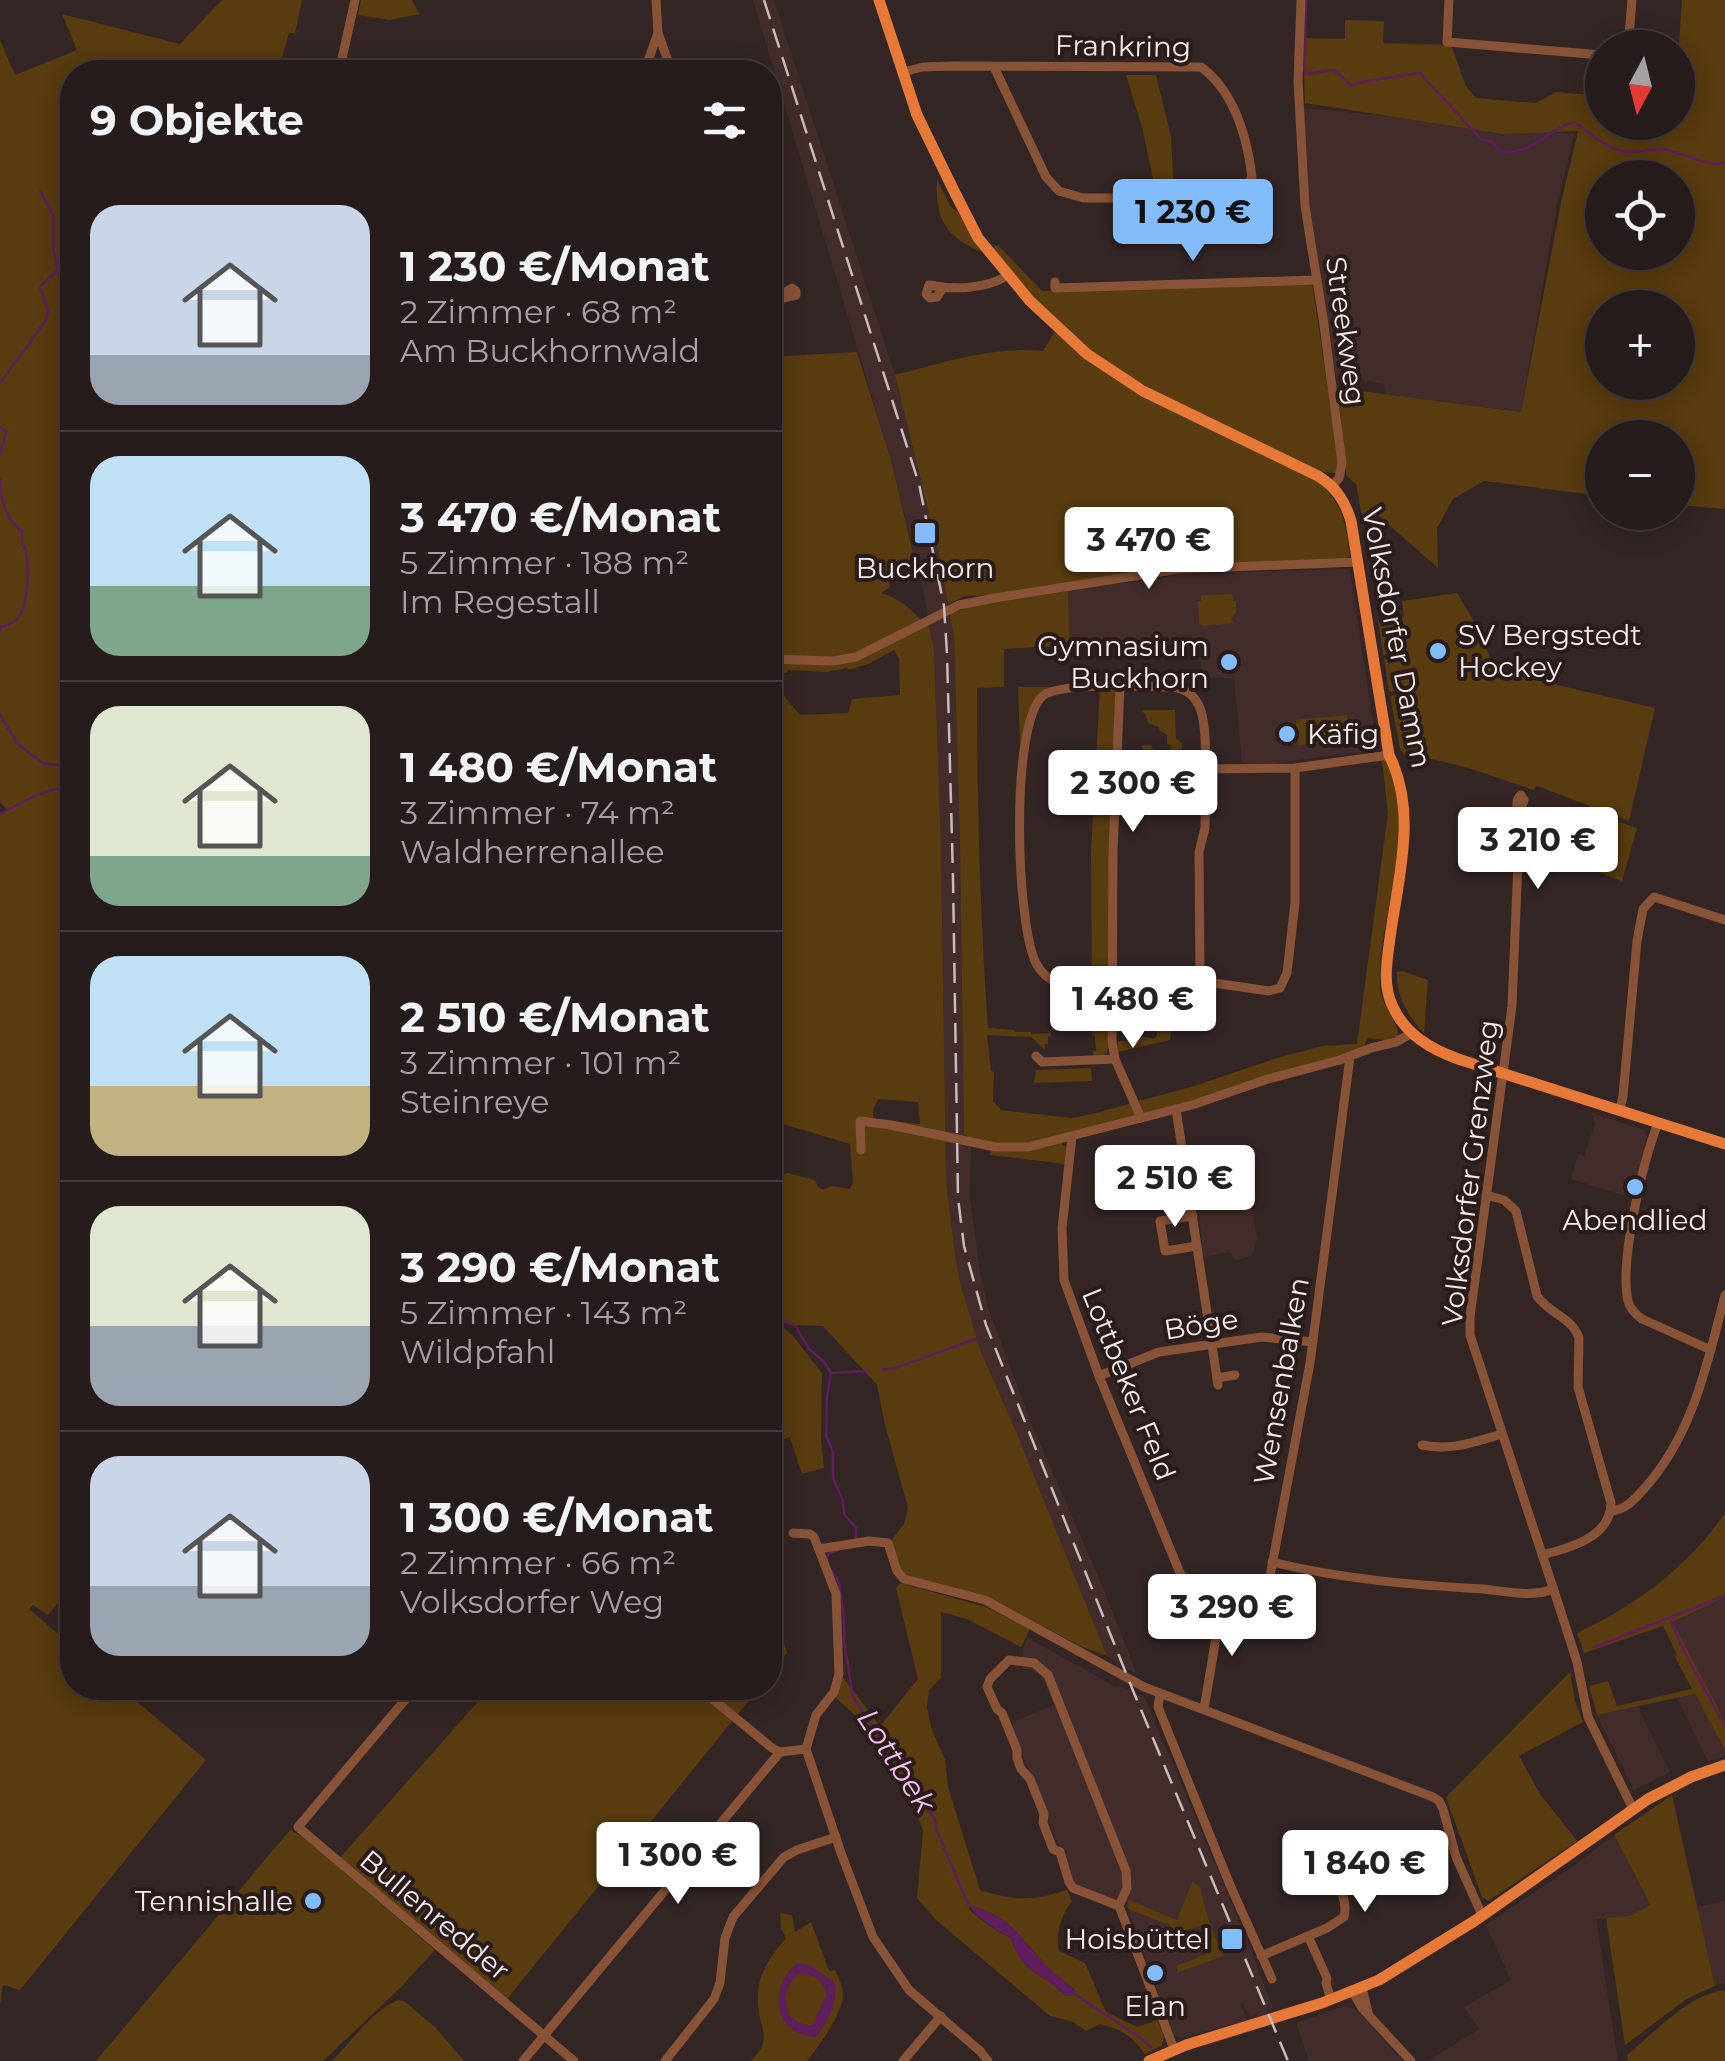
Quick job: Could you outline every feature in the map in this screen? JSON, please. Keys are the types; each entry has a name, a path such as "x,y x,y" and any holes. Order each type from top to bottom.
{"main road":[{"name":"Volksdorfer Damm","path":"879,0 917,116 978,238 1008,276 1061,332 1123,379 1167,405 1312,473 1332,486 1343,500 1350,515 1388,755 1397,772 1405,806 1386,975 1392,1006 1412,1033"},
{"path":"1412,1033 1435,1050 1725,1144"},
{"path":"1149,2061 1174,2049 1358,1990 1482,1916 1632,1809 1664,1790 1725,1765"}],"street":[{"path":"342,60 355,0"},
{"path":"656,0 658,32 668,60"},
{"name":"Streekweg","path":"1301,0 1298,81 1304,206 1318,280 1342,463 1332,486"},
{"path":"1448,0 1447,42 1585,54"},
{"path":"1630,30 1632,0"},
{"path":"648,60 658,32"},
{"name":"Frankring","path":"903,72 923,67 994,67 1201,67 1216,78 1230,98 1248,148 1252,177 1241,194 1228,198 1083,198 1060,192 1046,177 994,67"},
{"path":"942,289 994,284 1008,276"},
{"path":"1054,282 1055,288 1318,280"},
{"path":"782,659 848,659 959,605 1160,571 1358,562"},
{"path":"1120,688 1114,820 1112,1042 1115,1059 1141,1118"},
{"path":"1200,981 1200,852 1206,820 1206,769 1202,712 1194,695 1179,688 1056,689 1032,711 1021,771 1024,903 1037,966 1045,976 1061,983 1200,981 1280,988 1296,903 1295,768"},
{"path":"1206,769 1295,768 1388,755"},
{"name":"Volksdorfer Grenzweg","path":"1520,814 1512,1006 1470,1335 1577,1662 1588,1717 1632,1809"},
{"path":"1620,1110 1636,941 1645,906 1654,897 1725,920"},
{"path":"862,1150 860,1121 995,1147 1028,1147 1176,1109 1350,1057 1412,1033"},
{"path":"1036,1056 1042,1062 1115,1059"},
{"name":"Wensenbalken","path":"1266,1592 1313,1342 1350,1057"},
{"path":"1176,1109 1218,1382 1235,1375"},
{"path":"1658,1123 1633,1218 1628,1300 1642,1319 1710,1350"},
{"name":"Lottbeker Feld","path":"1072,1136 1062,1228 1062,1263 1068,1296 1186,1582"},
{"path":"1486,1195 1509,1203 1516,1211 1537,1296 1576,1331 1578,1386 1611,1511 1597,1533 1568,1548 1542,1554"},
{"path":"1193,1216 1160,1221 1165,1251 1197,1246"},
{"path":"1611,1511 1624,1508 1636,1498 1673,1450 1694,1408 1725,1295"},
{"name":"Böge","path":"1099,1376 1159,1352 1271,1337 1313,1342"},
{"path":"1422,1445 1440,1449 1463,1446 1502,1434"},
{"path":"793,1533 810,1534 816,1539 836,1594 840,1674 830,1698 816,1715 806,1748 836,1837 873,1936 908,1990 988,2061"},
{"path":"819,1549 876,1540 888,1543 904,1579 985,1600 1160,1694 1439,1801 1459,1864 1482,1916"},
{"path":"1272,1562 1321,1573 1453,1588 1535,1593 1553,1589"},
{"path":"1191,1580 1266,1592 1261,1608 1188,1596 1186,1582 1191,1580"},
{"path":"1204,1710 1222,1602"},
{"path":"1119,1906 1073,1888 1060,1852 1053,1849 1030,1779 1021,1769 1002,1713 987,1688 1004,1662 1034,1663 1048,1675 1126,1870 1127,1888 1119,1906 1174,2049"},
{"path":"1160,1694 1158,1707 1272,1979"},
{"name":"Bullenredder","path":"405,1700 298,1827 574,2061"},
{"path":"714,1700 780,1752"},
{"path":"523,2061 780,1752 806,1748"},
{"path":"665,2061 714,1999 725,1938 733,1917 784,1857 836,1837"},
{"path":"1261,1956 1341,1921 1346,1912 1341,1892 1327,1862 1318,1858"},
{"path":"1308,1936 1335,1999"},
{"path":"1358,1990 1368,2012 1411,2061"},
{"path":"903,2061 941,2016"}],"shaded area":[{"path":"222,0 302,0 295,33 289,33 281,60 60,60 60,1600 48,1615 33,1605 29,1609 60,1636 60,1700 135,1700 206,1760 20,1990 3,1985 0,2004 0,814 7,810 0,802 0,40 15,75 77,50 62,14 180,44"},
{"path":"361,0 412,0 419,14 390,20 358,15"},
{"path":"753,0 774,0 895,375 950,614 960,844 964,1134 971,1140 970,1199 988,1308 1032,1425 1137,1675 1107,1656 981,1352 961,1287 946,1181 934,651 891,460 782,97 782,60 771,60"},
{"path":"1682,0 1725,0 1725,509 1695,506 1695,420 1585,420 1585,494 1484,481 1453,499 1437,528 1438,568 1379,516 1362,516 1356,484 1346,475 1338,388 1521,412 1578,131 1503,134 1305,103 1303,38 1345,39 1345,20 1384,21 1383,43 1451,45 1466,86 1476,98 1536,103 1556,92 1585,95 1585,140 1695,140 1695,30 1680,30"},
{"path":"1126,75 1156,75 1171,137 1174,193 1156,193"},
{"path":"1304,108 1574,134 1557,203 1521,412 1385,394 1384,384 1336,376 1309,201"},
{"path":"937,180 981,252 959,239 945,224 938,205"},
{"path":"998,245 1042,291 1312,282 1339,466 1336,473 1323,472 1197,415 1104,362 1031,298 990,249"},
{"path":"1055,331 1073,346 1318,482 1342,515 1350,556 1345,560 1240,563 965,596 948,604 895,375 987,353 1043,351"},
{"path":"857,352 891,460 914,558 903,562 900,576 889,581 890,587 881,593 899,602 925,626 929,625 934,651 946,1181 961,1287 981,1352 1107,1656 1080,1646 992,1599 911,1578 902,1571 891,1541 904,1524 908,1508 877,1385 823,1326 782,1321 782,1176 787,1173 815,1180 824,1190 831,1186 850,1189 853,1183 850,1144 782,1124 782,693 800,715 848,713 852,699 900,695 899,658 894,650 848,670 782,673 782,356","holes":["878,1099 918,1102 920,1124 873,1119 873,1110"]},
{"name":"Gymnasium Buckhorn","path":"1350,569 1377,750 1274,763 1242,763 1234,678 1202,678 1199,644 1114,646 1070,642 1068,591 1185,574"},
{"path":"1068,591 1070,645 1004,649 1004,687 977,688 979,858 988,1028 1051,1033 1045,1050 1031,1037 987,1035 994,1072 993,1101 1001,1110 1071,1118 1194,1086 1322,1046 1357,1044 1388,813 1382,760 1390,760 1400,806 1399,850 1380,965 1383,999 1398,1036 1386,1040 1368,1038 1364,1045 1371,1048 1192,1105 1028,1147 971,1140 964,1134 960,844 950,614 969,607"},
{"path":"1457,593 1481,633 1494,670 1655,708 1629,821 1540,787 1534,790 1454,764 1404,755 1390,696 1397,695 1397,691 1389,692 1384,659 1392,657 1391,653 1383,655 1378,620 1404,617 1402,601"},
{"path":"1232,594 1236,601 1231,619 1234,623 1199,624 1201,595"},
{"path":"1018,687 1053,687 1044,696 1024,745 1020,745"},
{"path":"1100,687 1116,687 1110,977 1107,982 1092,982 1091,852"},
{"path":"1141,710 1175,710 1182,762 1143,763 1142,745 1151,745 1155,754 1169,754 1171,745 1167,744 1167,735 1148,723"},
{"path":"1347,715 1349,741 1298,745 1296,720"},
{"path":"1575,807 1637,828 1622,881 1582,866 1574,849"},
{"path":"1397,972 1428,980 1424,1033 1401,997"},
{"path":"1088,985 1102,985 1105,990 1108,1051 1103,1056 1094,1057 1092,991"},
{"path":"1156,1010 1156,1014 1164,1014 1164,1031 1171,1031 1170,1040 1118,1052 1118,1041 1157,1036 1157,1016 1148,1016 1148,1012"},
{"path":"1091,1068 1092,1081 1034,1083 1036,1070"},
{"path":"1592,1113 1644,1130 1647,1137 1632,1198 1571,1179 1578,1155 1584,1156 1595,1124"},
{"path":"1060,1142 1066,1147 1065,1164 990,1155 991,1149"},
{"path":"1234,1190 1242,1193 1252,1207 1257,1240 1251,1256 1236,1260 1230,1252 1203,1257 1198,1203 1223,1199"},
{"path":"782,1328 793,1336 822,1373 824,1468 802,1474 790,1437 782,1440"},
{"path":"1725,1513 1725,1597 1673,1622 1725,1722 1725,1750 1695,1694 1597,1715 1589,1686 1608,1681 1617,1706 1692,1689 1663,1626 1584,1653 1577,1633 1659,1583 1695,1550"},
{"path":"900,1583 986,1607 1030,1629 1021,1647 967,1619 941,1612 941,1678 929,1690 927,1707 980,1890 1024,1898 1067,1890 1072,1901 1060,1925 1059,1951 1085,1963 1106,2012 1137,2027 1157,2020 1164,2037 1162,2046 1145,2054 1131,2038 1114,2028 1100,2024 1086,2031 1073,2022 1050,2016 936,1920 917,1898 923,1831 914,1807 856,1716 836,1698 842,1676 880,1726 918,1679 896,1588","holes":["969,1906 1006,1922 1075,1990 1066,1996 1034,1972 1021,1959 1011,1938 984,1922"]},
{"path":"1725,1597 1725,1722 1673,1622"},
{"path":"1028,1638 1116,1687 1144,1696 1244,1932 1273,2008 1271,2012 1258,2018 1256,2014 1249,2016 1243,2002 1240,2003 1247,2020 1177,2037 1172,2033 1128,1909 1169,1925 1201,1925 1212,1952 1178,1965 1223,1955 1200,1887 1192,1883 1177,1920 1129,1901 1111,1902 1076,1888 1010,1723 1054,1705 1043,1679 1022,1668"},
{"path":"1570,1672 1583,1722 1519,1756 1540,1794 1577,1841 1488,1901 1482,1897 1446,1797"},
{"path":"1695,1694 1725,1756 1708,1761 1677,1698"},
{"path":"479,1700 749,1700 507,1999 338,1860"},
{"path":"1637,1706 1670,1772 1634,1790 1597,1715"},
{"path":"1672,1795 1715,1986 1688,1998 1625,2045 1606,1918 1630,1916 1651,1905 1614,1835"},
{"path":"290,1830 435,1950 323,2061 96,2061"},
{"path":"1614,1835 1652,1906 1630,1916 1596,1919 1618,2061 1428,2061 1479,2029 1464,2007 1511,1980 1486,1925"},
{"path":"1192,1882 1200,1887 1223,1956 1177,1973 1178,1965 1212,1952 1202,1925 1176,1934 1169,1925 1127,1906 1129,1900 1177,1920"},
{"path":"1725,1901 1725,1983 1715,1986 1697,1907"},
{"path":"969,1905 997,1916 1015,1930 1078,1996 1066,1996 1027,1966 1011,1938 981,1919"},
{"path":"780,1913 792,1915 795,1932 811,1922 828,1968 835,1970 840,1982 842,2001 830,2029 807,2061 751,2061 764,2040 759,1984 786,1938"},
{"path":"797,1963 810,1965 835,1983 833,2005 816,2037 791,2028 783,2019 778,1997 787,1973","holes":["799,1974 817,1978 827,1994 812,2025 794,2019 786,2006 788,1989"]},
{"path":"1725,1990 1725,2061 1628,2061 1627,2055 1685,2006"},
{"path":"398,2000 436,2028 464,2061 332,2061 371,2019"},
{"path":"1344,2006 1359,2012 1402,2061 1309,2061 1296,2023"}],"waterway":[{"path":"1306,0 1306,74 1334,70 1352,86 1420,73 1481,139 1492,142 1500,151 1521,150 1574,122 1622,151 1665,150 1704,162 1725,163"},
{"path":"0,383 46,320 48,310 40,287 58,270 53,215 40,190"},
{"path":"0,427 6,432 0,454"},
{"path":"0,479 5,508 22,531 28,577"},
{"path":"0,631 20,615 28,580"},
{"path":"0,715 18,744 42,763 60,765"},
{"path":"0,814 60,788"},
{"name":"Lottbek","path":"782,1321 795,1325 809,1349 831,1373 826,1435 833,1453 833,1478 844,1514 856,1528 856,1540"},
{"path":"882,1370 976,1339"},
{"path":"831,1373 869,1371"},
{"name":"Lottbek","path":"827,1560 828,1554 838,1550"},
{"name":"Lottbek","path":"832,1571 839,1583 853,1697 935,1820 968,1904"},
{"path":"1595,1647 1724,1596"},
{"path":"1671,1621 1725,1726"},
{"name":"Lottbek","path":"1077,1995 1153,2049"}],"railway":[{"path":"764,0 919,484 944,606 958,1198 964,1246 986,1325 1288,2061"}],"place":[{"name":"Buckhorn","path":"925,533"},
{"name":"SV Bergstedt Hockey","path":"1438,651"},
{"name":"Gymnasium Buckhorn","path":"1229,662"},
{"name":"Käfig","path":"1287,734"},
{"name":"Abendlied","path":"1635,1187"},
{"name":"Tennishalle","path":"313,1901"},
{"name":"Hoisbüttel","path":"1232,1939"},
{"name":"Elan","path":"1155,1973"}]}
